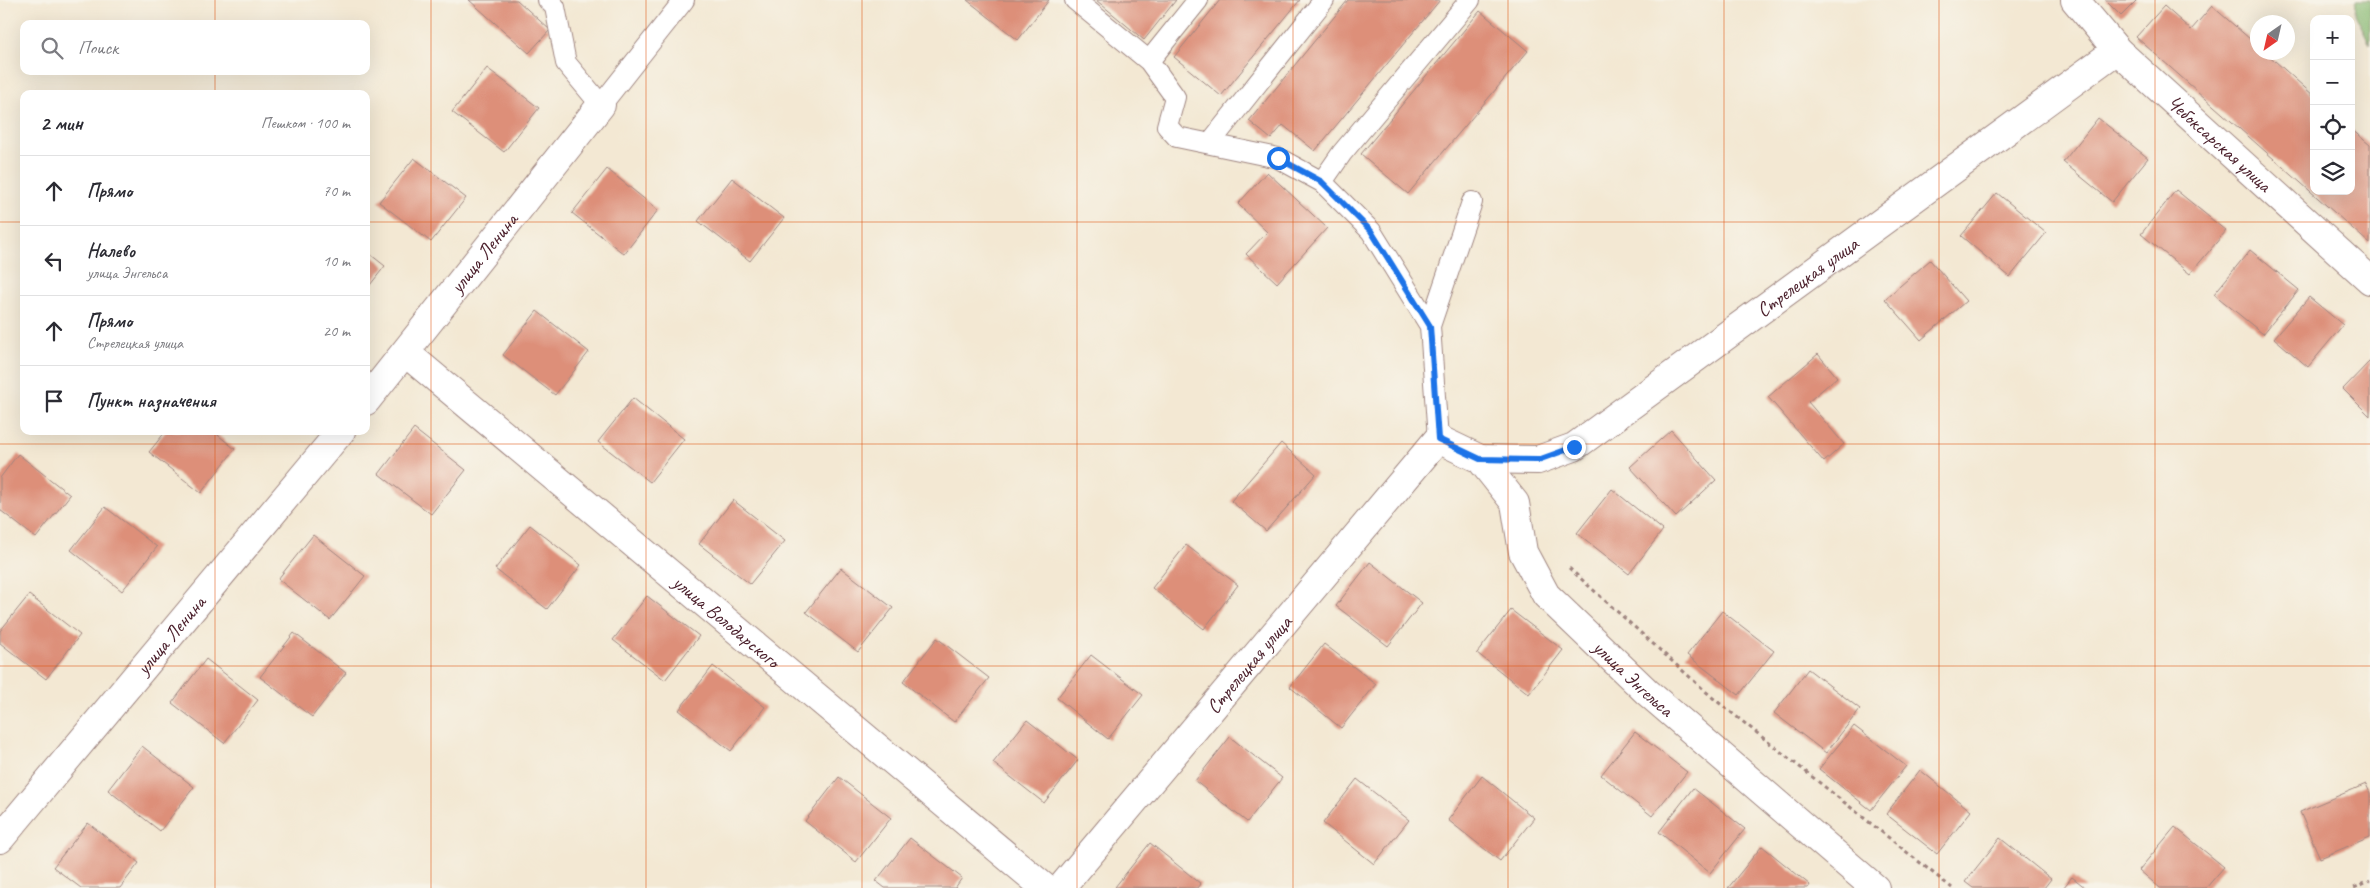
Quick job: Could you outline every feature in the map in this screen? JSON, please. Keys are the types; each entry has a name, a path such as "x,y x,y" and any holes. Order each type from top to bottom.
{"street":[{"name":"Чебоксарская улица","path":"2075,0 2116,50 2370,280"},
{"name":"Стрелецкая улица","path":"1480,459 1538,460 1574,447 2116,50"},
{"name":"улица Ленина","path":"370,396 601,105"},
{"name":"улица Володарского","path":"406,353 1045,888"},
{"name":"улица Ленина","path":"0,838 338,435"},
{"name":"Стрелецкая улица","path":"1061,888 1438,439"},
{"name":"улица Энгельса","path":"1438,439 1480,459 1515,503 1523,552 1546,594 1647,692 1875,888"}],"lane":[{"path":"548,0 555,7 566,64 601,105 684,0"},
{"path":"1075,0 1149,61 1175,97 1167,126 1177,137 1278,158 1322,182 1371,231 1430,326"},
{"path":"1149,61 1198,0"},
{"path":"1210,143 1324,0"},
{"path":"1322,182 1342,153 1470,0"},
{"path":"1438,439 1430,326 1472,202"}],"path":[{"path":"1568,567 1713,698 1952,888"},
{"path":"2354,888 2370,881"}],"green space":[{"path":"2356,0 2370,0 2370,44 2355,14"}],"building":[{"path":"469,0 517,0 550,30 529,53"},
{"path":"967,0 1049,0 1018,40"},
{"path":"1096,0 1176,0 1144,40"},
{"path":"1220,0 1300,0 1221,96 1174,57"},
{"path":"1348,0 1440,0 1315,151 1283,125 1271,139 1249,121"},
{"path":"2105,0 2137,0 2121,16"},
{"path":"2164,6 2191,30 2212,6 2250,39 2250,60 2274,60 2310,92 2310,191 2136,37"},
{"path":"1480,11 1528,51 1408,194 1361,154"},
{"path":"487,68 539,108 504,152 452,112"},
{"path":"2098,118 2148,158 2112,202 2063,162"},
{"path":"2355,132 2370,145 2370,244 2315,195 2355,195"},
{"path":"414,158 466,198 431,242 379,202"},
{"path":"607,169 658,210 624,254 572,213"},
{"path":"1267,172 1327,228 1277,283 1246,254 1267,232 1238,204"},
{"path":"732,178 784,218 750,261 698,221"},
{"path":"2176,190 2226,231 2190,274 2141,234"},
{"path":"1997,193 2046,233 2010,277 1961,236"},
{"path":"2250,250 2299,290 2263,334 2214,294"},
{"path":"370,254 385,266 370,285"},
{"path":"1930,260 1966,301 1921,340 1885,299"},
{"path":"2309,297 2343,325 2308,367 2274,338"},
{"path":"537,311 589,352 555,395 503,355"},
{"path":"1818,354 1837,377 1808,402 1844,444 1824,462 1768,397"},
{"path":"2370,361 2370,416 2343,389"},
{"path":"633,398 684,439 650,482 598,442"},
{"path":"414,429 466,470 431,514 379,474"},
{"path":"1671,430 1716,480 1676,517 1630,467"},
{"path":"163,435 218,435 235,449 201,493 149,452"},
{"path":"1281,443 1316,474 1266,531 1231,501"},
{"path":"18,454 70,495 36,538 0,510 0,478"},
{"path":"1612,489 1663,530 1629,574 1577,533"},
{"path":"733,500 785,541 750,584 699,544"},
{"path":"105,507 157,547 122,591 71,550"},
{"path":"530,525 581,565 547,609 495,569"},
{"path":"313,535 365,576 330,620 278,579"},
{"path":"1186,545 1238,585 1204,629 1152,588"},
{"path":"1370,562 1422,603 1388,646 1336,606"},
{"path":"841,568 893,608 858,652 806,612"},
{"path":"29,595 80,635 46,679 0,643 0,631"},
{"path":"647,596 699,636 665,680 613,640"},
{"path":"1511,610 1563,650 1529,694 1477,653"},
{"path":"1722,611 1774,651 1739,695 1687,655"},
{"path":"294,633 346,673 312,717 260,677"},
{"path":"937,638 989,678 954,722 903,682"},
{"path":"1324,644 1376,684 1341,728 1290,687"},
{"path":"1091,655 1143,695 1108,739 1057,698"},
{"path":"206,659 258,700 224,743 172,703"},
{"path":"713,666 765,707 731,751 679,710"},
{"path":"1808,669 1860,709 1826,753 1774,713"},
{"path":"1027,720 1078,760 1044,803 993,763"},
{"path":"1854,726 1906,766 1871,810 1819,769"},
{"path":"1635,732 1687,772 1652,816 1601,775"},
{"path":"1230,737 1282,778 1247,822 1195,781"},
{"path":"142,746 194,787 160,831 108,790"},
{"path":"1920,770 1971,811 1937,854 1886,814"},
{"path":"1482,776 1534,818 1500,861 1448,820"},
{"path":"839,777 891,818 856,862 805,821"},
{"path":"1357,779 1409,820 1374,864 1323,823"},
{"path":"2366,784 2370,793 2370,837 2320,858 2300,812"},
{"path":"1693,788 1745,829 1710,873 1659,832"},
{"path":"88,823 139,863 120,888 81,888 53,867"},
{"path":"2175,827 2224,867 2206,888 2160,888 2139,870"},
{"path":"910,838 962,878 955,888 885,888 876,881"},
{"path":"2000,838 2051,879 2044,888 1973,888 1965,882"},
{"path":"1150,843 1201,884 1198,888 1115,887"},
{"path":"1762,846 1810,885 1808,888 1728,888"},
{"path":"2072,877 2086,888 2063,888"}],"route":[{"path":"1278,158 1322,182 1371,231 1430,326 1438,439 1480,459 1538,460 1574,447"}]}
